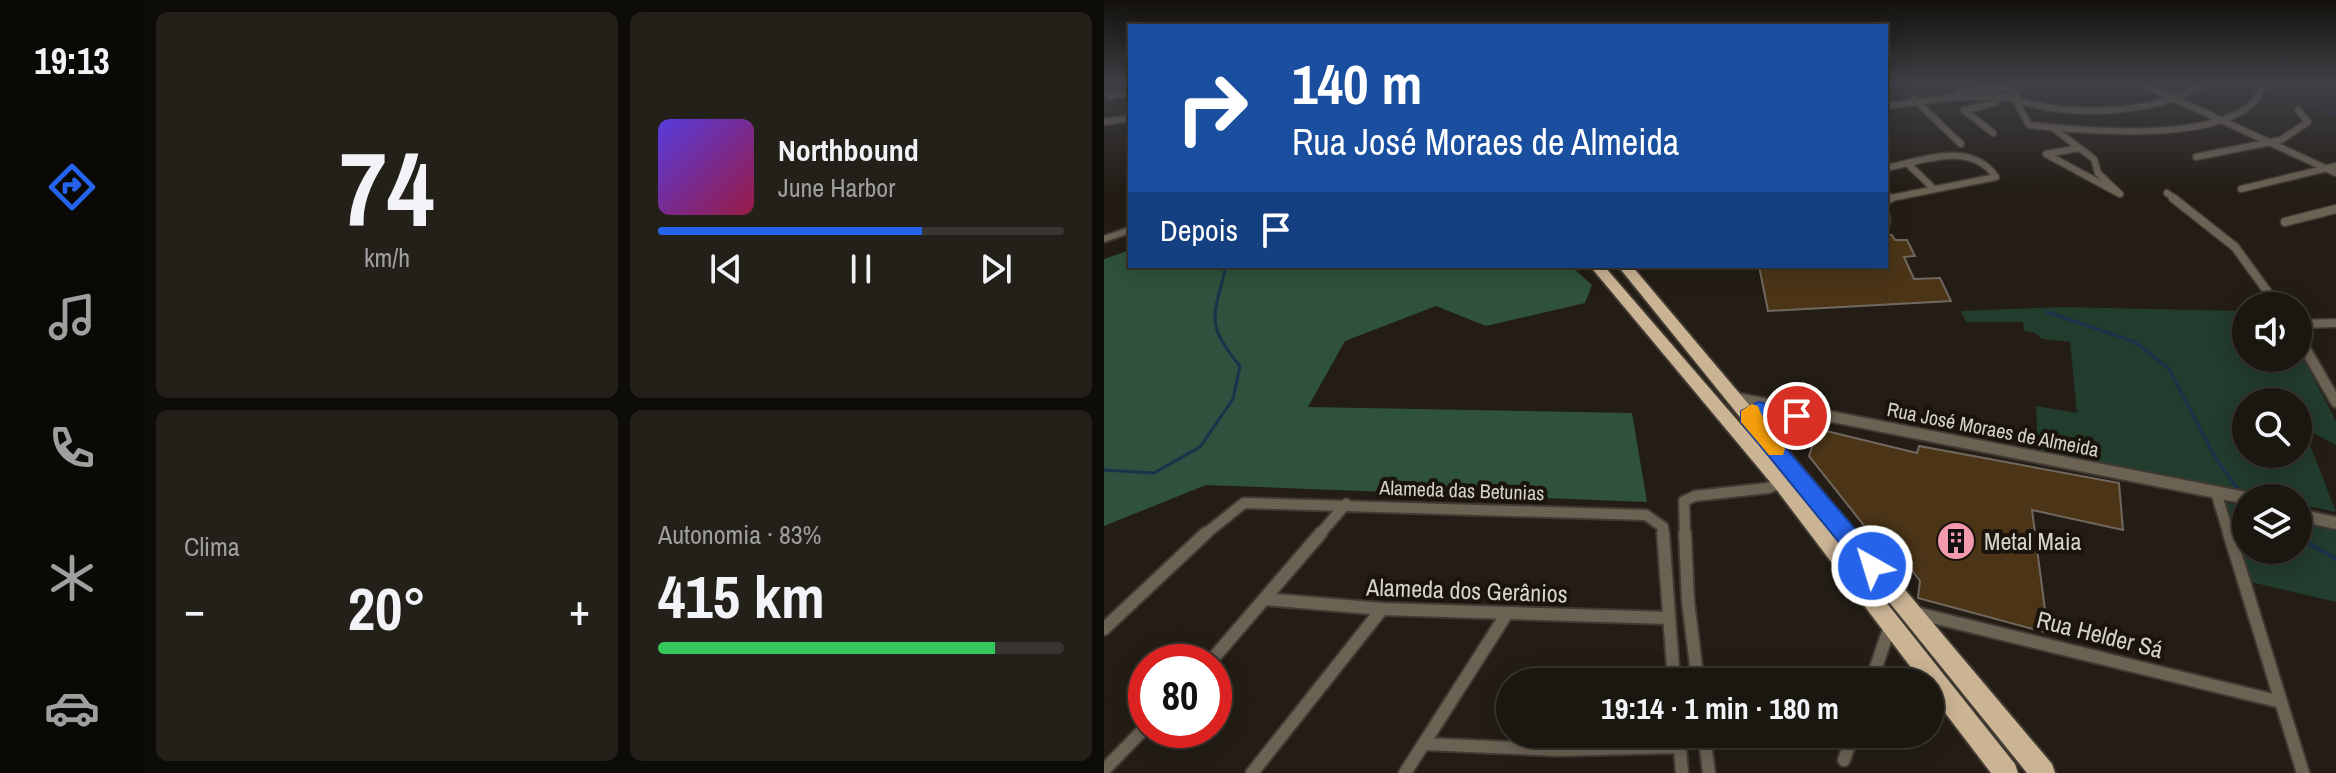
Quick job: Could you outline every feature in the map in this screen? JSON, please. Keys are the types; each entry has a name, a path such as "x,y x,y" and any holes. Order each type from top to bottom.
{"highway":[{"path":"1599,268 1909,611 2043,773"},
{"path":"1627,268 1748,416 1785,474 1891,623 2006,773"}],"street":[{"path":"1932,119 1961,144"},
{"path":"1975,119 1993,133"},
{"path":"2026,119 2029,125 2057,128 2145,131 2221,119"},
{"path":"2221,119 2333,169"},
{"path":"2196,157 2273,142 2308,122 2306,119"},
{"path":"2057,128 2094,159 2098,173 2120,194 2046,154 2079,148"},
{"path":"1888,168 1969,155 1995,174 1991,179 1888,199"},
{"path":"1908,164 1934,189"},
{"path":"2241,189 2333,169"},
{"path":"2083,175 2098,173"},
{"path":"2167,193 2235,247 2268,292"},
{"path":"2285,222 2336,209"},
{"path":"1104,239 1128,231"},
{"path":"2312,324 2336,323"},
{"path":"2312,360 2336,402"},
{"path":"2325,382 2336,384"},
{"name":"Rua José Moraes de Almeida","path":"1732,397 2232,501"},
{"name":"Rua José Moraes de Almeida","path":"1748,416 1755,410 1764,409 1822,418"},
{"path":"1696,668 1688,601 1684,501 1785,474"},
{"path":"2217,496 2303,773"},
{"name":"Rua José Moraes de Almeida","path":"2217,496 2232,497"},
{"name":"Alameda das Betunias","path":"1104,629 1226,515 1239,505 1254,502 1652,517 1663,527 1668,618"},
{"path":"1226,644 1346,504"},
{"path":"2312,511 2336,515"},
{"path":"2312,518 2336,523"},
{"name":"Alameda dos Gerânios","path":"1265,599 1506,615 1668,618"},
{"path":"1252,773 1382,609"},
{"name":"Rua Helder Sá","path":"1909,611 2281,702"},
{"path":"1405,773 1506,615"},
{"path":"1668,618 1673,668"},
{"path":"1876,668 1891,623"},
{"path":"1426,744 1496,747"},
{"path":"1104,770 1128,745"},
{"path":"1514,748 1585,748"},
{"path":"1680,748 1682,773"},
{"path":"1706,748 1709,773"},
{"path":"1844,760 1848,748"}],"green space":[{"path":"1128,251 1128,268 1573,268 1592,285 1585,303 1486,326 1436,306 1345,341 1308,407 1632,413 1647,502 1206,485 1104,526 1104,259"},
{"path":"2062,307 2232,311 2232,372 2310,372 2336,421 2336,445 2312,432 2312,388 2232,388 2232,468 2312,468 2312,450 2336,512 2312,507 2312,484 2232,484 2232,490 2038,451 2036,406 2077,413 2070,342 2042,339 2035,333 2024,331 2023,322 1966,322 1961,311"},
{"path":"2220,501 2232,504 2232,538"},
{"path":"2312,520 2336,524 2336,602 2246,581 2240,564 2312,564"}],"building":[{"path":"1888,235 1895,240 1907,240 1915,256 1904,257 1914,279 1940,278 1951,301 1768,311 1759,268 1888,268"},
{"name":"Metal Maia","path":"1818,429 1917,453 1919,446 2119,483 2123,530 2032,510 2048,633 1918,598 1920,581 1903,559 1885,552 1809,456"}],"waterway":[{"path":"1104,470 1154,473 1200,447 1233,399 1240,366 1221,339 1215,319 1225,268"},
{"path":"2047,312 2135,342 2169,369 2216,459 2234,484"},
{"path":"2312,545 2336,559"}],"slow traffic":[{"path":"1752,411 1748,416 1776,449"}],"place":[{"name":"Metal Maia","path":"1956,541"}],"route":[{"path":"1797,416 1758,409 1748,416 1872,566"}]}
